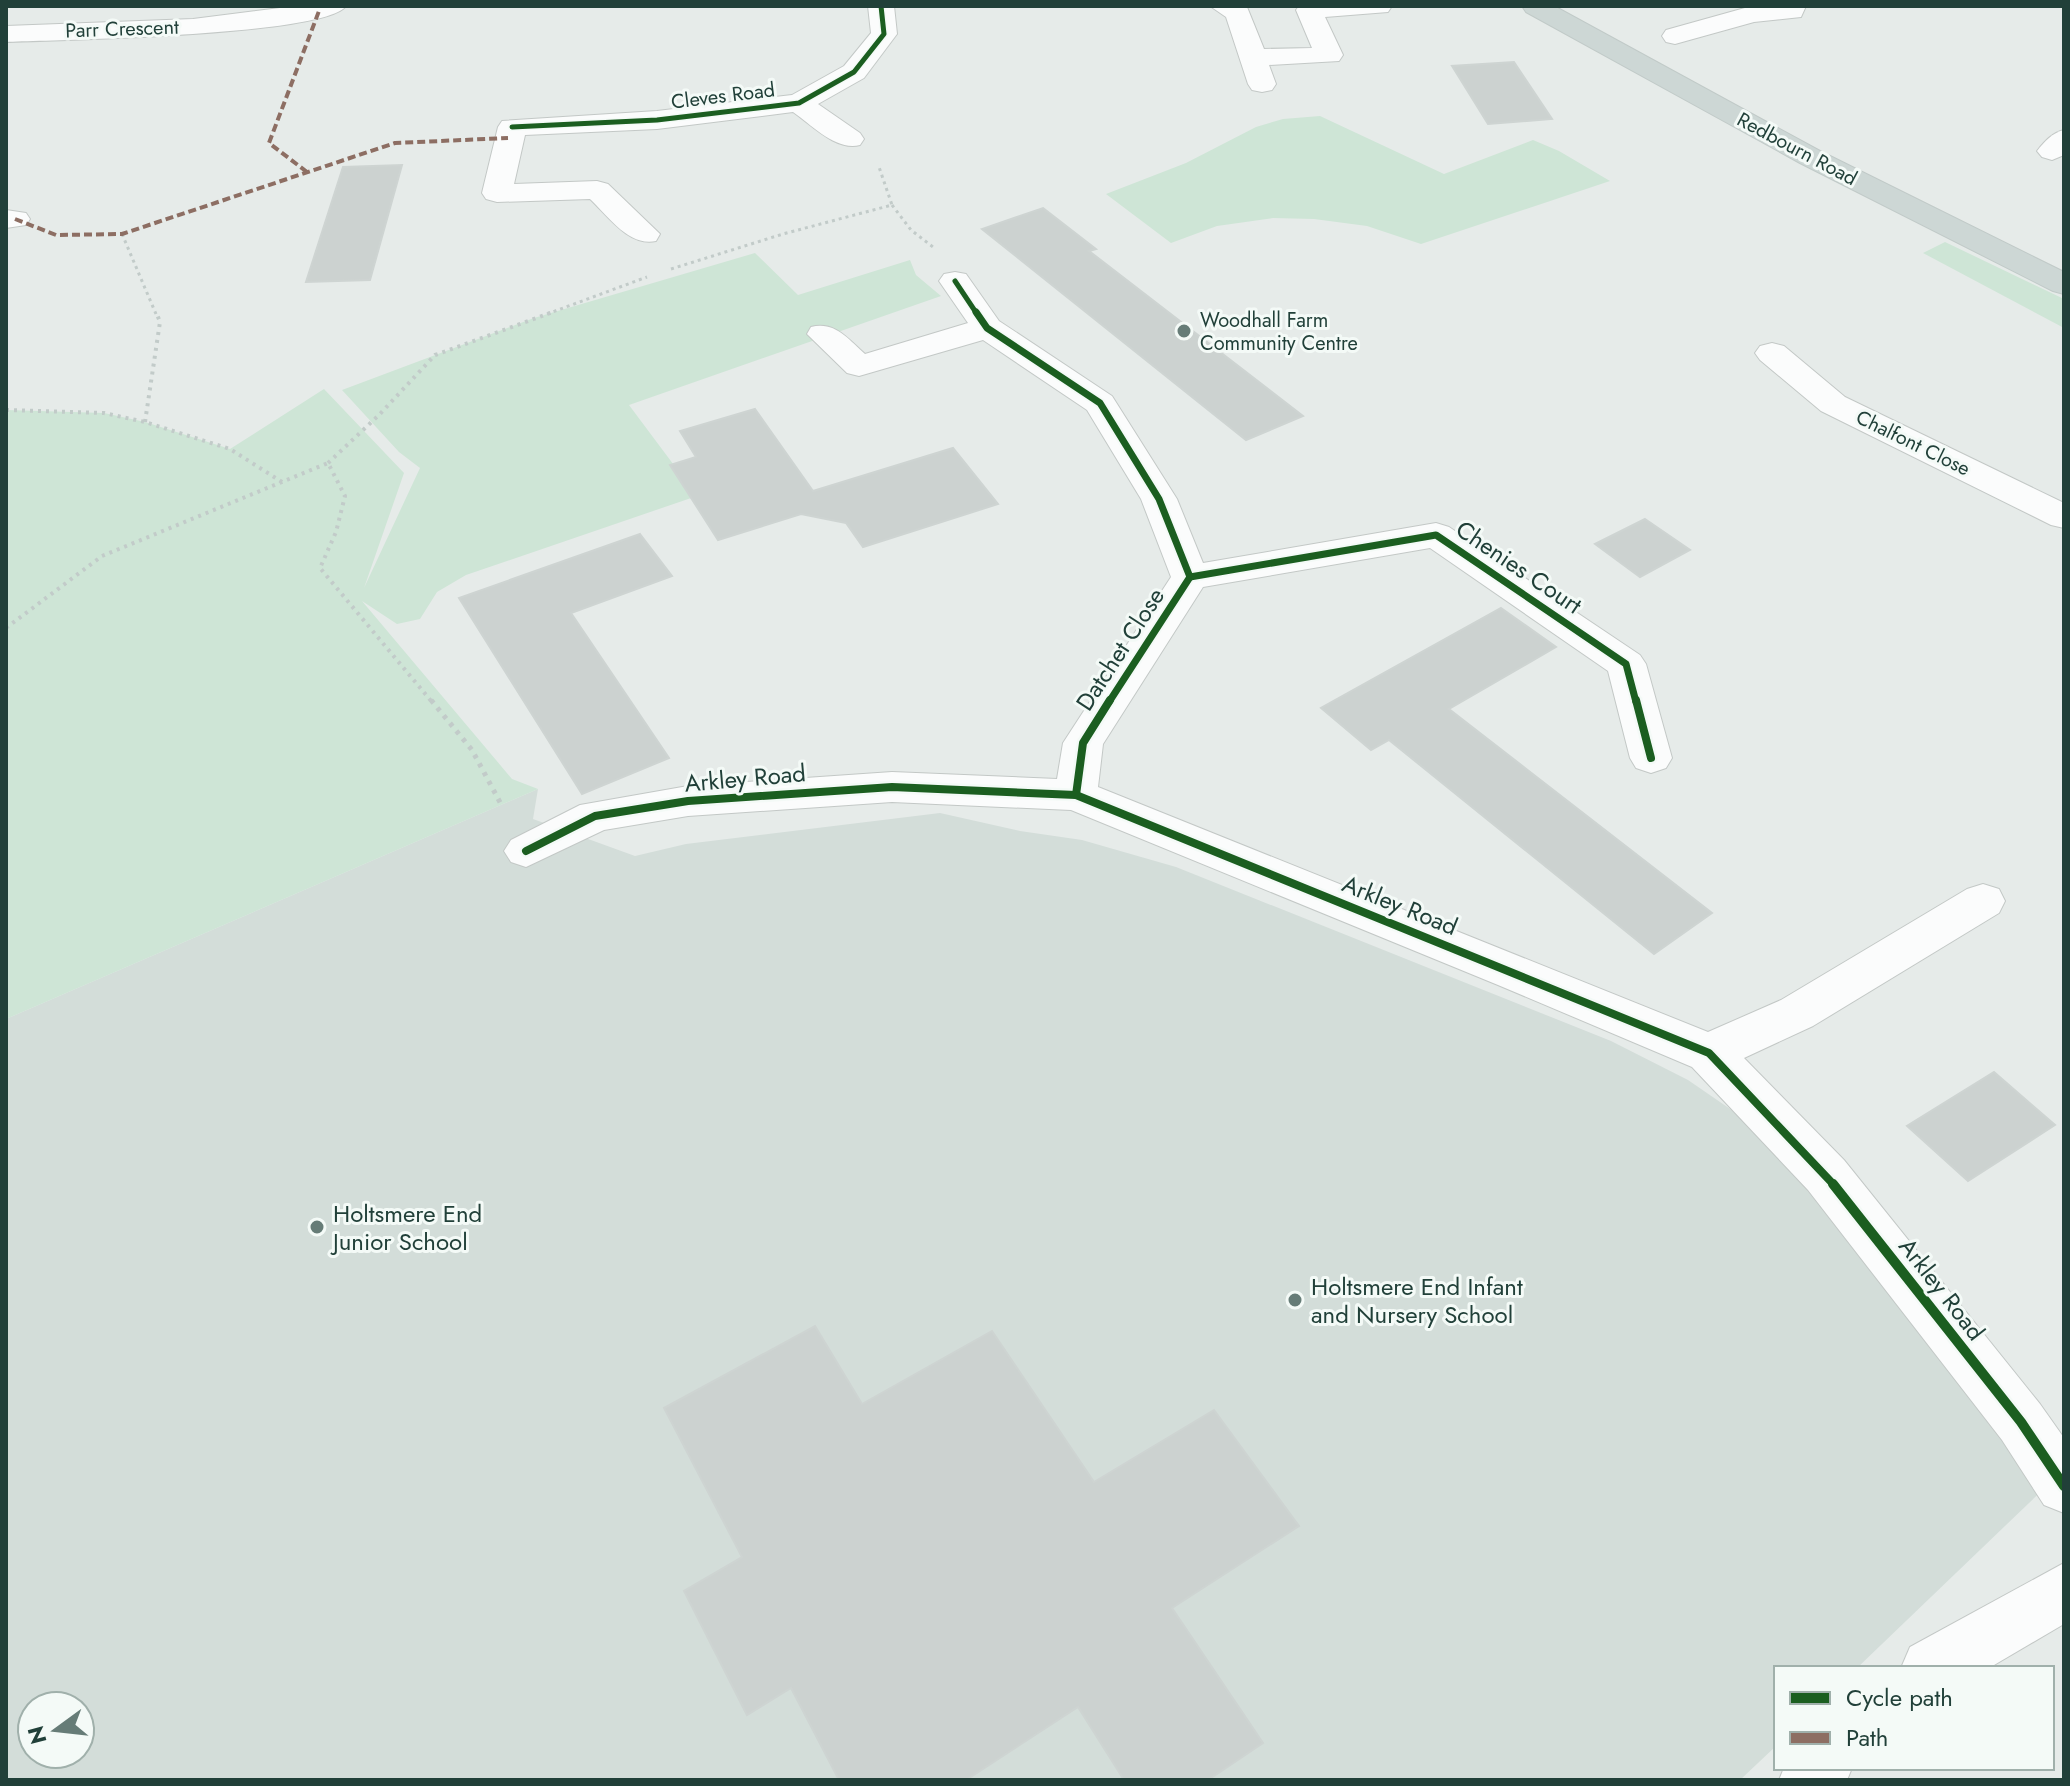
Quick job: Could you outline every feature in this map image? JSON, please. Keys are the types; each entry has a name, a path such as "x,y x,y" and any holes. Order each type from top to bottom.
{"main road":[{"name":"Redbourn Road","path":"1535,6 1810,157 2064,284"}],"street":[{"name":"Parr Crescent","path":"6,34 193,27 319,11 333,6"},
{"name":"Cleves Road","path":"645,234 597,190 497,193 512,127 657,120 799,103 854,72 884,34 881,6"},
{"path":"1223,6 1238,13 1257,71 1329,55 1309,10 1379,6"},
{"path":"1675,36 1752,14 1792,11 1793,6"},
{"name":"Cleves Road","path":"799,103 850,139"},
{"name":"Datchet Close","path":"955,281 987,328 1100,403 1159,499 1190,577 1083,743 1076,795"},
{"path":"823,334 859,366 987,328"},
{"name":"Chalfont Close","path":"1772,353 1833,404 2064,517"},
{"name":"Chenies Court","path":"1190,577 1436,535 1626,664 1651,758"},
{"name":"Arkley Road","path":"526,851 595,816 688,801 892,787 1076,795 1709,1053 1826,1175 2021,1422 2064,1486"},
{"path":"1709,1053 1797,1013 1983,901"},
{"path":"1934,1666 2064,1592"}],"path":[{"path":"850,139 873,156 886,181 892,205 911,230 940,252 955,281"},
{"path":"662,272 783,234 892,205"},
{"path":"122,234 160,322 145,422"},
{"path":"6,628 102,556 328,463 379,415 435,355 648,277"},
{"path":"6,410 104,413 145,422 230,449 282,482"},
{"path":"328,463 345,496 336,532 320,568 472,750 526,851"}],"shaded area":[{"name":"Holtsmere End Infant and Nursery School","path":"538,789 533,819 635,856 686,844 940,813 1020,831 1082,840 1176,867 1611,1041 1688,1080 1826,1175 2055,1478 1859,1666 1774,1666 1774,1748 1740,1780 6,1780 6,1019"}],"green space":[{"path":"1320,116 1444,174 1533,140 1559,151 1610,181 1421,244 1367,226 1314,219 1273,218 1217,226 1171,243 1106,194 1186,163 1256,127 1283,119"},
{"path":"1945,242 2064,299 2064,328 1923,253"},
{"path":"755,253 798,295 910,260 916,275 941,296 629,405 697,496 466,575 437,592 420,619 397,624 362,601 512,779 538,789 6,1019 6,410 104,413 145,422 230,449 324,389 404,473 364,588 420,468 399,452 342,390 534,318"}],"building":[{"path":"1514,62 1552,119 1488,124 1452,66"},
{"path":"402,165 370,280 306,282 343,167"},
{"path":"1043,208 1096,249 1089,251 1303,416 1246,440 982,229"},
{"path":"755,409 813,491 953,448 998,504 863,547 846,523 801,514 718,540 670,465 696,457 680,431"},
{"path":"1645,519 1690,550 1640,577 1595,544"},
{"path":"640,534 672,576 571,613 669,758 582,794 459,598"},
{"path":"1501,608 1556,647 1449,709 1712,913 1654,954 1389,740 1371,750 1321,708"},
{"path":"1994,1072 2055,1125 1968,1181 1907,1126"},
{"path":"815,1326 862,1404 992,1331 1094,1482 1214,1410 1299,1526 1172,1608 1263,1743 1208,1780 1124,1780 1078,1707 966,1780 839,1780 791,1688 747,1715 684,1591 742,1557 664,1408"}],"marked path":[{"path":"307,172 269,143 319,11"},
{"path":"15,219 56,235 122,234 395,143 508,138"}],"cycle path":[{"path":"512,127 657,120 799,103 854,72 884,34 881,6"},
{"path":"955,281 987,328 1100,403 1159,499 1190,577 1083,743 1076,795"},
{"path":"1190,577 1436,535 1626,664 1651,758"},
{"path":"526,851 595,816 688,801 892,787 1076,795 1514,972 1709,1053 1826,1175 2021,1422 2064,1486"}],"place":[{"name":"Woodhall Farm Community Centre","path":"1184,331"},
{"name":"Holtsmere End Junior School","path":"317,1227"},
{"name":"Holtsmere End Infant and Nursery School","path":"1295,1300"}]}
